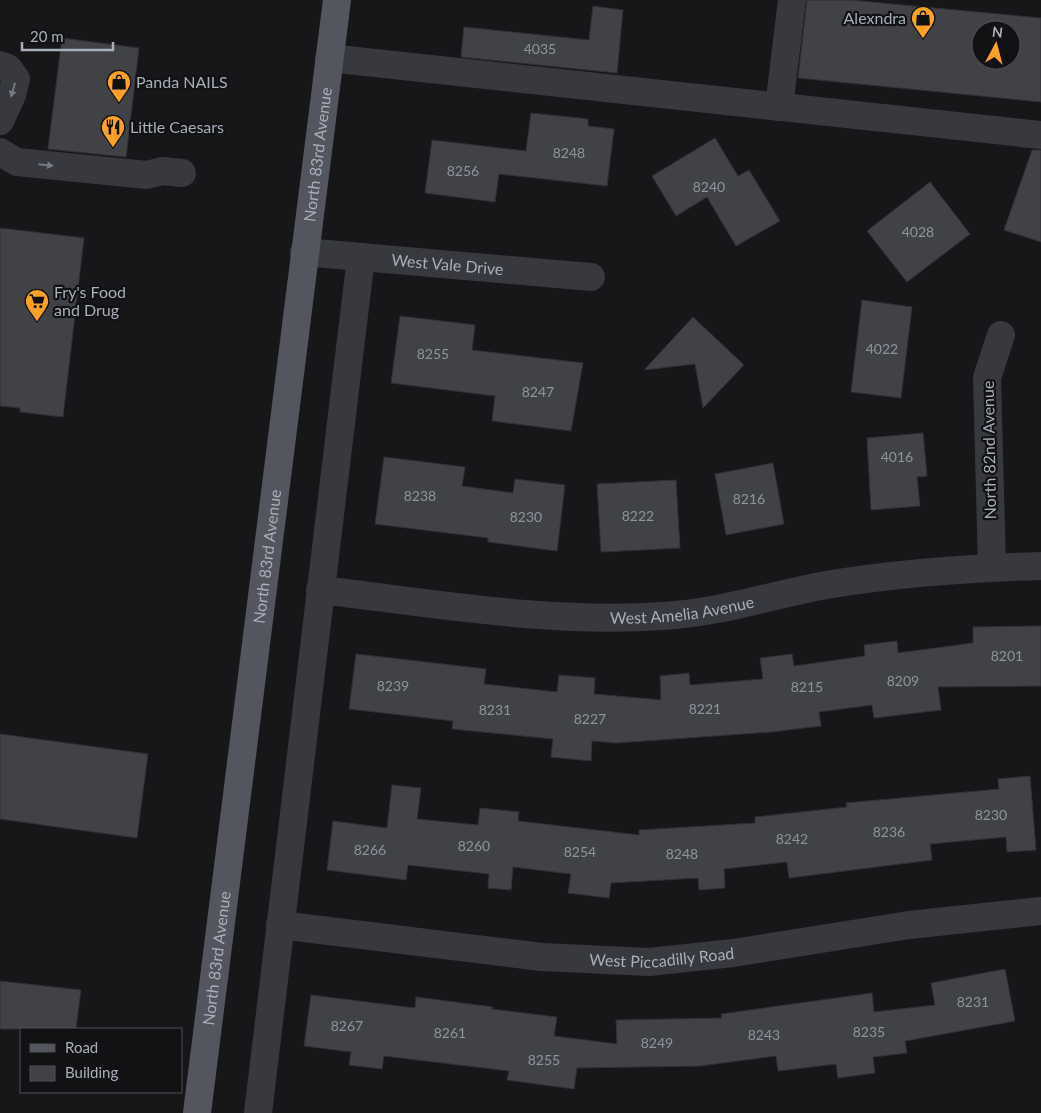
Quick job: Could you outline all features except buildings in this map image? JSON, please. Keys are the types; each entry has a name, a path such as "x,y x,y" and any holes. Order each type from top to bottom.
{"main road":[{"name":"North 83rd Avenue","path":"197,1113 337,0"}],"street":[{"path":"780,107 792,0"},
{"path":"329,58 1041,135"},
{"path":"0,65 8,68 16,79 12,95 0,121"},
{"path":"0,152 16,162 147,176 162,171 182,173"},
{"name":"West Vale Drive","path":"304,252 591,277"},
{"path":"258,1113 361,257"},
{"name":"North 82nd Avenue","path":"992,567 987,378 1000,335"},
{"name":"West Amelia Avenue","path":"320,590 572,618 618,618 665,616 721,608 824,586 891,575 992,567 1041,566"},
{"name":"West Piccadilly Road","path":"280,925 542,957 649,962 733,953 909,925 1041,910"}],"place":[{"name":"Alexndra","path":"923,39"},
{"name":"Panda NAILS","path":"119,103"},
{"name":"Little Caesars","path":"113,148"},
{"name":"Fry's Food and Drug","path":"37,322"}]}
